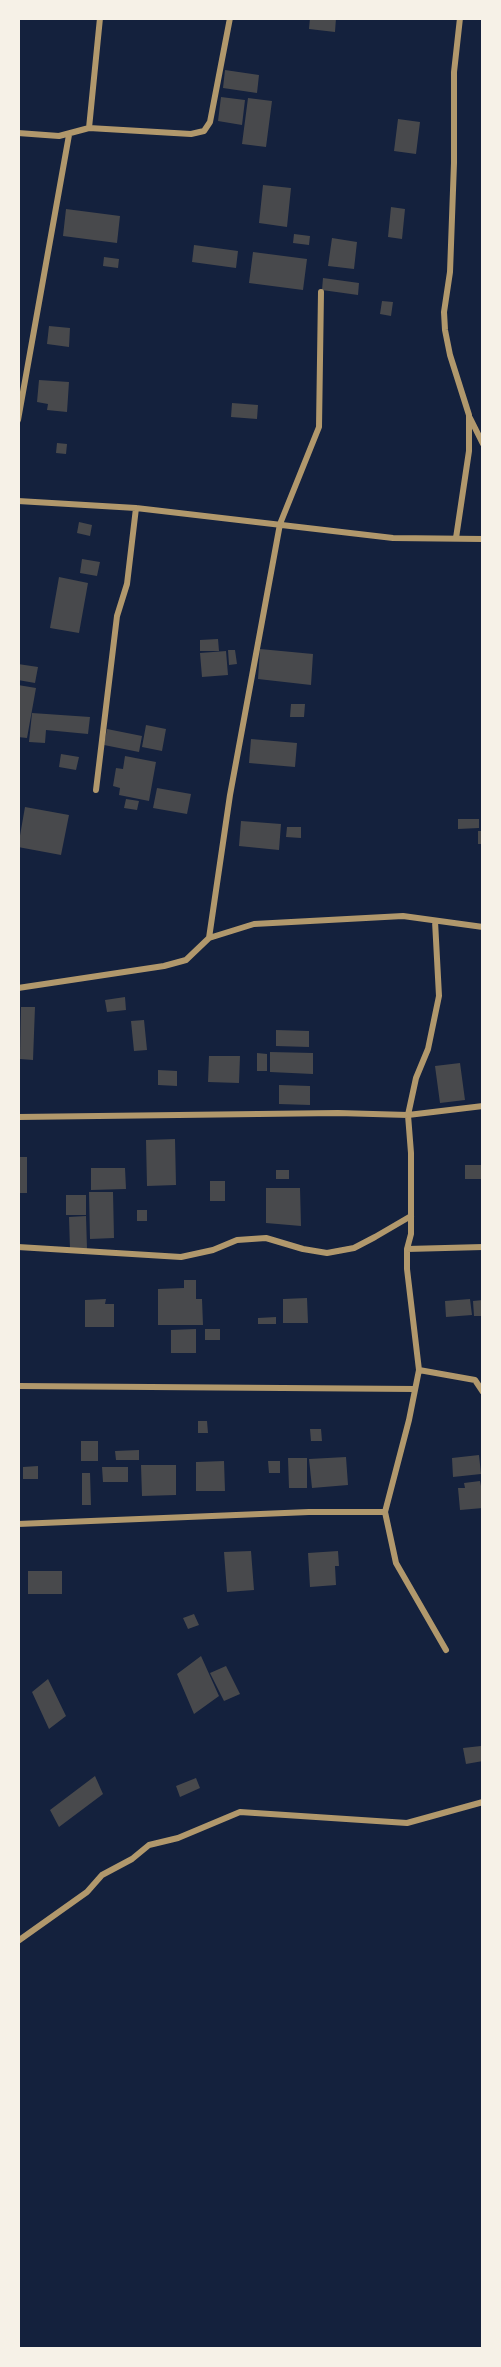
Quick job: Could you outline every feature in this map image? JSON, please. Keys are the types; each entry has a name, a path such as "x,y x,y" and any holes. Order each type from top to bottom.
{"street":[{"path":"89,128 100,18"},
{"path":"18,133 69,135 89,128 191,134 204,130 210,122 230,18"},
{"path":"460,18 454,72 454,163 450,272 444,312 450,355 469,415 483,444"},
{"path":"18,420 69,135"},
{"path":"209,938 230,795 280,524 319,427 321,292"},
{"path":"456,538 469,452 469,415"},
{"path":"18,501 136,508 393,538 483,539"},
{"path":"96,790 117,616 127,584 136,508"},
{"path":"18,988 164,966 186,960 209,938 254,924 403,916 483,927"},
{"path":"435,921 439,972 438,1007 428,1048 410,1098 408,1115 411,1153 411,1234 407,1249 406,1269 419,1370 409,1420 385,1512 396,1563 446,1650"},
{"path":"18,1117 338,1113 408,1115 483,1106"},
{"path":"19,1246 181,1257 213,1250 237,1240 266,1238 303,1249 327,1253 354,1248 411,1216"},
{"path":"407,1249 483,1247"},
{"path":"419,1370 483,1380"},
{"path":"475,1380 483,1392"},
{"path":"18,1386 415,1389"},
{"path":"18,1524 309,1512 385,1512"},
{"path":"18,1941 87,1892 102,1875 132,1858 149,1845 178,1838 240,1812 407,1823 483,1802"}],"building":[{"path":"310,18 336,18 335,32 309,29"},
{"path":"225,70 259,75 257,93 223,88"},
{"path":"221,97 245,100 242,125 218,121"},
{"path":"248,98 272,101 266,147 242,144"},
{"path":"398,119 420,122 416,154 394,151"},
{"path":"263,185 291,188 287,227 259,223"},
{"path":"391,207 405,209 402,239 388,237"},
{"path":"66,209 120,216 117,243 63,236"},
{"path":"294,234 310,236 309,245 293,243"},
{"path":"332,238 357,242 354,269 328,266"},
{"path":"194,245 238,251 236,268 192,262"},
{"path":"253,252 307,259 303,290 249,283"},
{"path":"104,257 119,259 118,268 103,266"},
{"path":"323,278 359,283 358,295 322,290"},
{"path":"382,301 393,302 391,316 380,314"},
{"path":"49,326 70,328 69,347 47,344"},
{"path":"39,380 69,382 67,412 47,410 48,404 37,402"},
{"path":"232,403 258,405 257,419 231,417"},
{"path":"57,443 67,444 66,454 56,453"},
{"path":"79,522 92,525 90,536 77,533"},
{"path":"82,559 100,562 97,576 80,573"},
{"path":"59,577 88,583 79,633 50,628"},
{"path":"218,639 219,651 200,651 200,640"},
{"path":"260,649 313,654 311,685 258,679"},
{"path":"228,650 235,650 237,664 229,665"},
{"path":"226,651 228,675 202,677 200,653"},
{"path":"18,664 38,667 35,683 18,680"},
{"path":"18,685 36,688 27,738 18,737"},
{"path":"291,704 305,704 304,717 290,717"},
{"path":"32,713 90,717 88,734 46,730 45,743 29,742"},
{"path":"146,725 166,729 162,751 142,747"},
{"path":"107,729 142,736 139,752 104,745"},
{"path":"251,739 297,743 295,767 249,763"},
{"path":"61,754 79,757 76,770 59,767"},
{"path":"125,756 156,762 149,801 119,795 120,788 113,786 116,768 123,769"},
{"path":"157,788 191,794 187,814 153,808"},
{"path":"126,799 139,801 137,810 124,808"},
{"path":"25,807 69,815 61,855 18,847"},
{"path":"458,819 479,819 479,828 458,829"},
{"path":"241,821 281,824 279,850 239,846"},
{"path":"287,827 301,827 301,838 286,837"},
{"path":"478,831 483,831 483,844 478,844"},
{"path":"125,997 126,1010 107,1012 105,1000"},
{"path":"21,1007 35,1007 33,1060 20,1059"},
{"path":"144,1020 147,1050 134,1051 131,1021"},
{"path":"276,1030 309,1031 309,1047 276,1046"},
{"path":"270,1052 313,1053 313,1074 270,1072"},
{"path":"257,1053 267,1054 267,1071 257,1071"},
{"path":"209,1056 240,1056 239,1083 208,1082"},
{"path":"460,1063 465,1100 440,1103 435,1066"},
{"path":"158,1070 177,1071 177,1086 158,1085"},
{"path":"279,1085 310,1086 310,1105 279,1104"},
{"path":"175,1139 176,1185 147,1186 146,1140"},
{"path":"18,1157 27,1157 27,1193 18,1193"},
{"path":"465,1165 483,1165 483,1179 465,1179"},
{"path":"91,1168 125,1168 126,1189 91,1190"},
{"path":"276,1170 289,1170 289,1179 276,1179"},
{"path":"210,1181 225,1181 225,1201 210,1201"},
{"path":"266,1188 300,1188 301,1226 266,1223"},
{"path":"89,1192 113,1192 114,1238 90,1239"},
{"path":"66,1195 86,1195 86,1215 66,1215"},
{"path":"137,1210 147,1210 147,1221 137,1221"},
{"path":"86,1216 87,1249 70,1249 69,1217"},
{"path":"184,1280 196,1280 196,1299 202,1299 203,1325 158,1325 158,1289 184,1288"},
{"path":"307,1298 308,1323 283,1323 283,1299"},
{"path":"106,1299 105,1304 114,1304 114,1327 85,1327 85,1300"},
{"path":"470,1299 472,1315 446,1317 445,1301"},
{"path":"483,1300 483,1316 474,1316 473,1301"},
{"path":"276,1317 276,1324 258,1324 258,1318"},
{"path":"196,1329 196,1353 171,1353 171,1330"},
{"path":"205,1329 220,1329 220,1340 205,1340"},
{"path":"198,1421 207,1421 208,1433 198,1433"},
{"path":"310,1429 321,1429 322,1441 311,1441"},
{"path":"81,1441 98,1441 98,1461 81,1461"},
{"path":"139,1450 139,1460 116,1460 115,1451"},
{"path":"479,1455 481,1474 453,1477 452,1458"},
{"path":"346,1457 348,1485 312,1488 309,1459"},
{"path":"288,1458 307,1458 307,1488 289,1488"},
{"path":"224,1461 225,1491 196,1491 196,1462"},
{"path":"268,1461 280,1461 280,1473 269,1473"},
{"path":"141,1465 176,1465 176,1495 142,1496"},
{"path":"38,1466 38,1479 23,1479 23,1467"},
{"path":"102,1467 128,1467 128,1482 103,1482"},
{"path":"82,1473 90,1473 91,1505 82,1505"},
{"path":"480,1481 483,1486 483,1508 460,1510 458,1488 465,1488 464,1483"},
{"path":"251,1551 254,1590 227,1592 224,1552"},
{"path":"338,1551 339,1566 335,1566 336,1585 310,1587 308,1553"},
{"path":"28,1571 62,1571 62,1594 28,1594"},
{"path":"194,1614 199,1625 188,1629 183,1618"},
{"path":"201,1656 219,1696 194,1714 177,1674"},
{"path":"226,1666 240,1694 224,1701 210,1673"},
{"path":"48,1679 66,1716 49,1729 32,1692"},
{"path":"481,1746 483,1761 466,1764 463,1748"},
{"path":"95,1776 103,1794 59,1827 50,1810"},
{"path":"196,1778 200,1788 180,1797 176,1786"}]}
